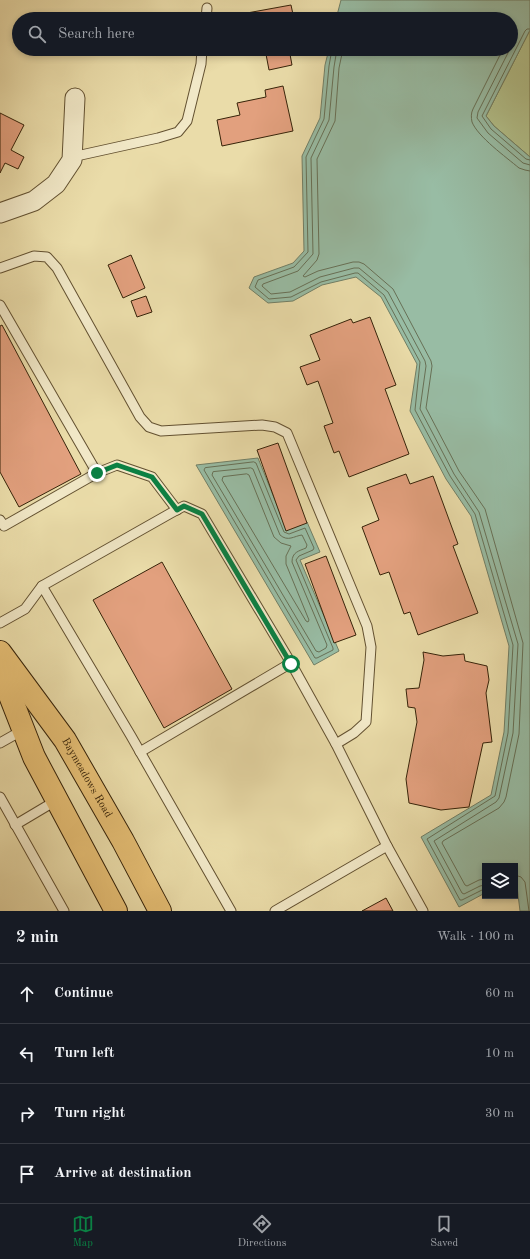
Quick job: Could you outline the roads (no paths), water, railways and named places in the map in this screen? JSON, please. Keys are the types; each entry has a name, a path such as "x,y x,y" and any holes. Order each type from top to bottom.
{"main road":[{"name":"Baymeadows Road","path":"0,652 65,740 123,841 160,911"},
{"path":"0,670 34,757 116,911"},
{"path":"123,841 169,911"}],"street":[{"path":"0,213 34,201 56,184 72,160 75,98"}],"lane":[{"path":"207,8 207,12"},
{"path":"72,157 158,138 178,132 187,120 201,64 202,56"},
{"path":"0,268 34,256 47,257 57,268 140,417 149,427 161,431 262,425 275,427 287,433 367,626 371,647 366,722 354,733 336,744"},
{"path":"0,305 97,473"},
{"path":"0,520 4,526 97,473 117,465 152,477 177,510"},
{"path":"0,623 25,609 42,586 184,506 202,514 291,664 336,744 387,846 423,911"},
{"path":"42,586 140,752 231,911"},
{"path":"140,752 291,664"},
{"path":"0,743 23,730"},
{"path":"0,797 64,911"},
{"path":"15,825 57,800"},
{"path":"275,911 387,846"}],"water":[{"path":"341,0 530,0 530,30 518,53 518,12 338,12"},
{"path":"327,56 517,56 486,116 494,126 530,157 530,911 520,911 518,894 518,863 482,863 482,895 459,907 421,837 491,795 504,732 509,646 471,516 446,479 410,411 417,364 381,297 356,277 322,285 293,301 268,303 249,288 254,277 293,263 304,251 302,156 320,118"},
{"path":"258,458 287,530 307,522 320,552 300,560 339,651 314,665 196,465"}]}
